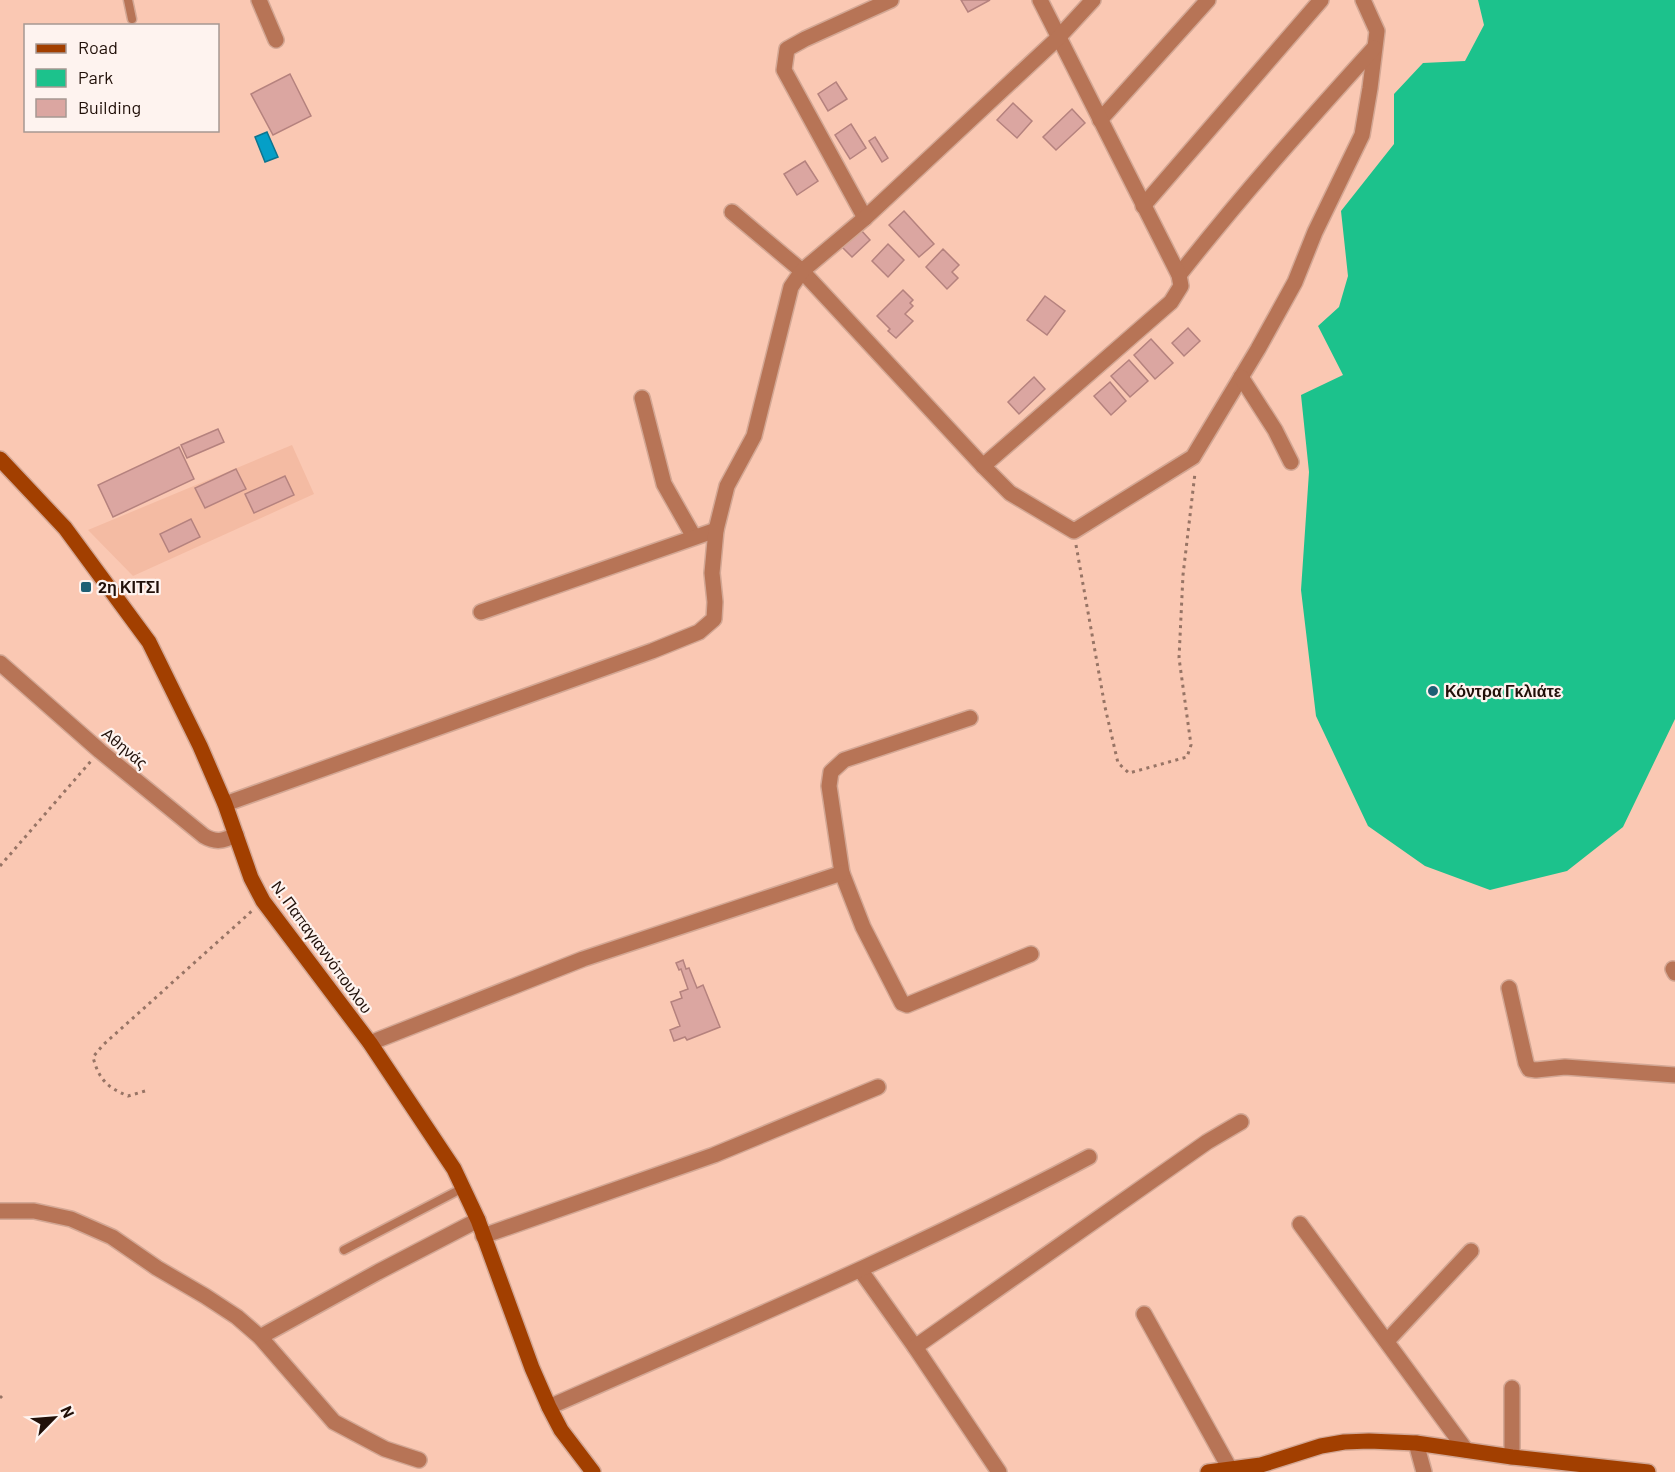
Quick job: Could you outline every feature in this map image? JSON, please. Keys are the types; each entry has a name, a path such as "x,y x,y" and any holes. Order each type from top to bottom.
{"street":[{"path":"259,0 276,40"},
{"path":"866,218 784,70 787,49 891,0"},
{"path":"983,466 1171,302 1180,286 1179,275 1040,0"},
{"path":"225,804 652,651 699,632 714,619 712,573 716,530 727,486 754,436 791,287 802,271 866,218 1058,38 1093,0"},
{"path":"1100,120 1208,0"},
{"path":"1143,206 1321,0"},
{"path":"732,212 802,271 1010,493 1074,531 1193,457 1295,282 1315,232 1362,135 1377,31 1363,0"},
{"path":"1179,275 1228,213 1374,48"},
{"path":"1241,377 1275,430 1291,462"},
{"path":"642,398 664,484 694,537"},
{"name":"Ν. Παπαγιαννόπουλου","path":"0,459 65,528 149,642 179,699 225,804 251,878 263,901 370,1043 442,1151 478,1220 532,1368 549,1407 561,1430 593,1472"},
{"path":"482,612 716,530"},
{"name":"Αθηνάς","path":"0,663 100,751 204,836 214,841 222,841 236,835"},
{"path":"970,718 844,760 831,772 828,786 842,873 863,927 902,1003 907,1005 1031,954"},
{"path":"370,1043 583,959 842,873"},
{"path":"1509,987 1529,1069 1565,1067 1675,1075"},
{"path":"483,1236 714,1155 878,1087"},
{"path":"915,1347 1207,1142 1241,1122"},
{"path":"549,1407 861,1271 1006,1201 1089,1157"},
{"path":"0,1211 34,1211 71,1219 112,1237 157,1268 229,1312 260,1337 334,1422 385,1449 419,1460"},
{"path":"260,1337 478,1220"},
{"path":"1300,1224 1466,1450"},
{"path":"1387,1341 1471,1251"},
{"path":"861,1271 999,1472"},
{"path":"1144,1314 1230,1469"},
{"path":"1512,1388 1512,1458"},
{"path":"1208,1472 1261,1465 1321,1446 1369,1440 1416,1443 1512,1458 1648,1472"},
{"path":"1416,1443 1424,1472"}],"lane":[{"path":"128,0 132,19"},
{"path":"344,1250 463,1188"}],"path":[{"path":"1074,531 1105,707 1118,763 1129,773 1187,757 1191,745 1179,658 1183,576 1196,474 1193,457"},
{"path":"0,866 100,751"},
{"path":"145,1091 129,1096 111,1089 97,1072 93,1057 103,1045 263,901"}],"shaded area":[{"path":"292,445 314,494 133,576 88,530"}],"green space":[{"path":"1478,0 1675,0 1675,719 1623,827 1567,871 1490,890 1425,866 1368,826 1316,716 1301,590 1309,472 1301,395 1343,375 1318,326 1339,307 1348,276 1341,211 1394,144 1394,94 1423,63 1465,61 1484,25"}],"water":[{"path":"267,132 278,157 265,162 255,137"}],"building":[{"path":"961,0 990,0 968,12"},
{"path":"290,74 311,116 273,135 251,94"},
{"path":"836,82 847,99 828,111 818,94"},
{"path":"1013,103 1032,121 1017,138 997,120"},
{"path":"1072,109 1085,123 1056,150 1043,137"},
{"path":"851,124 866,148 850,159 835,135"},
{"path":"875,137 888,158 882,162 869,141"},
{"path":"805,161 818,181 797,195 784,174"},
{"path":"904,211 934,244 919,257 889,225"},
{"path":"860,229 870,240 852,257 841,246"},
{"path":"888,244 904,260 888,277 872,261"},
{"path":"943,249 959,265 952,272 958,278 947,289 926,267"},
{"path":"903,290 913,300 910,303 913,306 905,314 913,321 896,338 877,316"},
{"path":"1045,296 1065,311 1047,335 1027,320"},
{"path":"1188,328 1200,341 1184,356 1172,343"},
{"path":"1151,339 1173,363 1155,379 1134,355"},
{"path":"1129,360 1148,381 1130,397 1111,376"},
{"path":"1034,377 1045,389 1019,414 1008,402"},
{"path":"1110,382 1126,401 1111,415 1094,396"},
{"path":"218,429 224,442 187,458 181,445"},
{"path":"179,447 194,479 113,517 98,485"},
{"path":"236,469 246,489 205,508 195,488"},
{"path":"285,476 294,495 254,513 245,494"},
{"path":"191,519 200,537 169,552 160,534"},
{"path":"683,960 697,988 703,985 720,1027 687,1040 685,1037 674,1041 670,1030 680,1026 671,1002 682,998 680,992 688,989 681,969 679,970 676,963"}],"place":[{"name":"2η ΚΙΤΣΙ","path":"86,587"},
{"name":"Κόντρα Γκλιάτε","path":"1433,691"}]}
